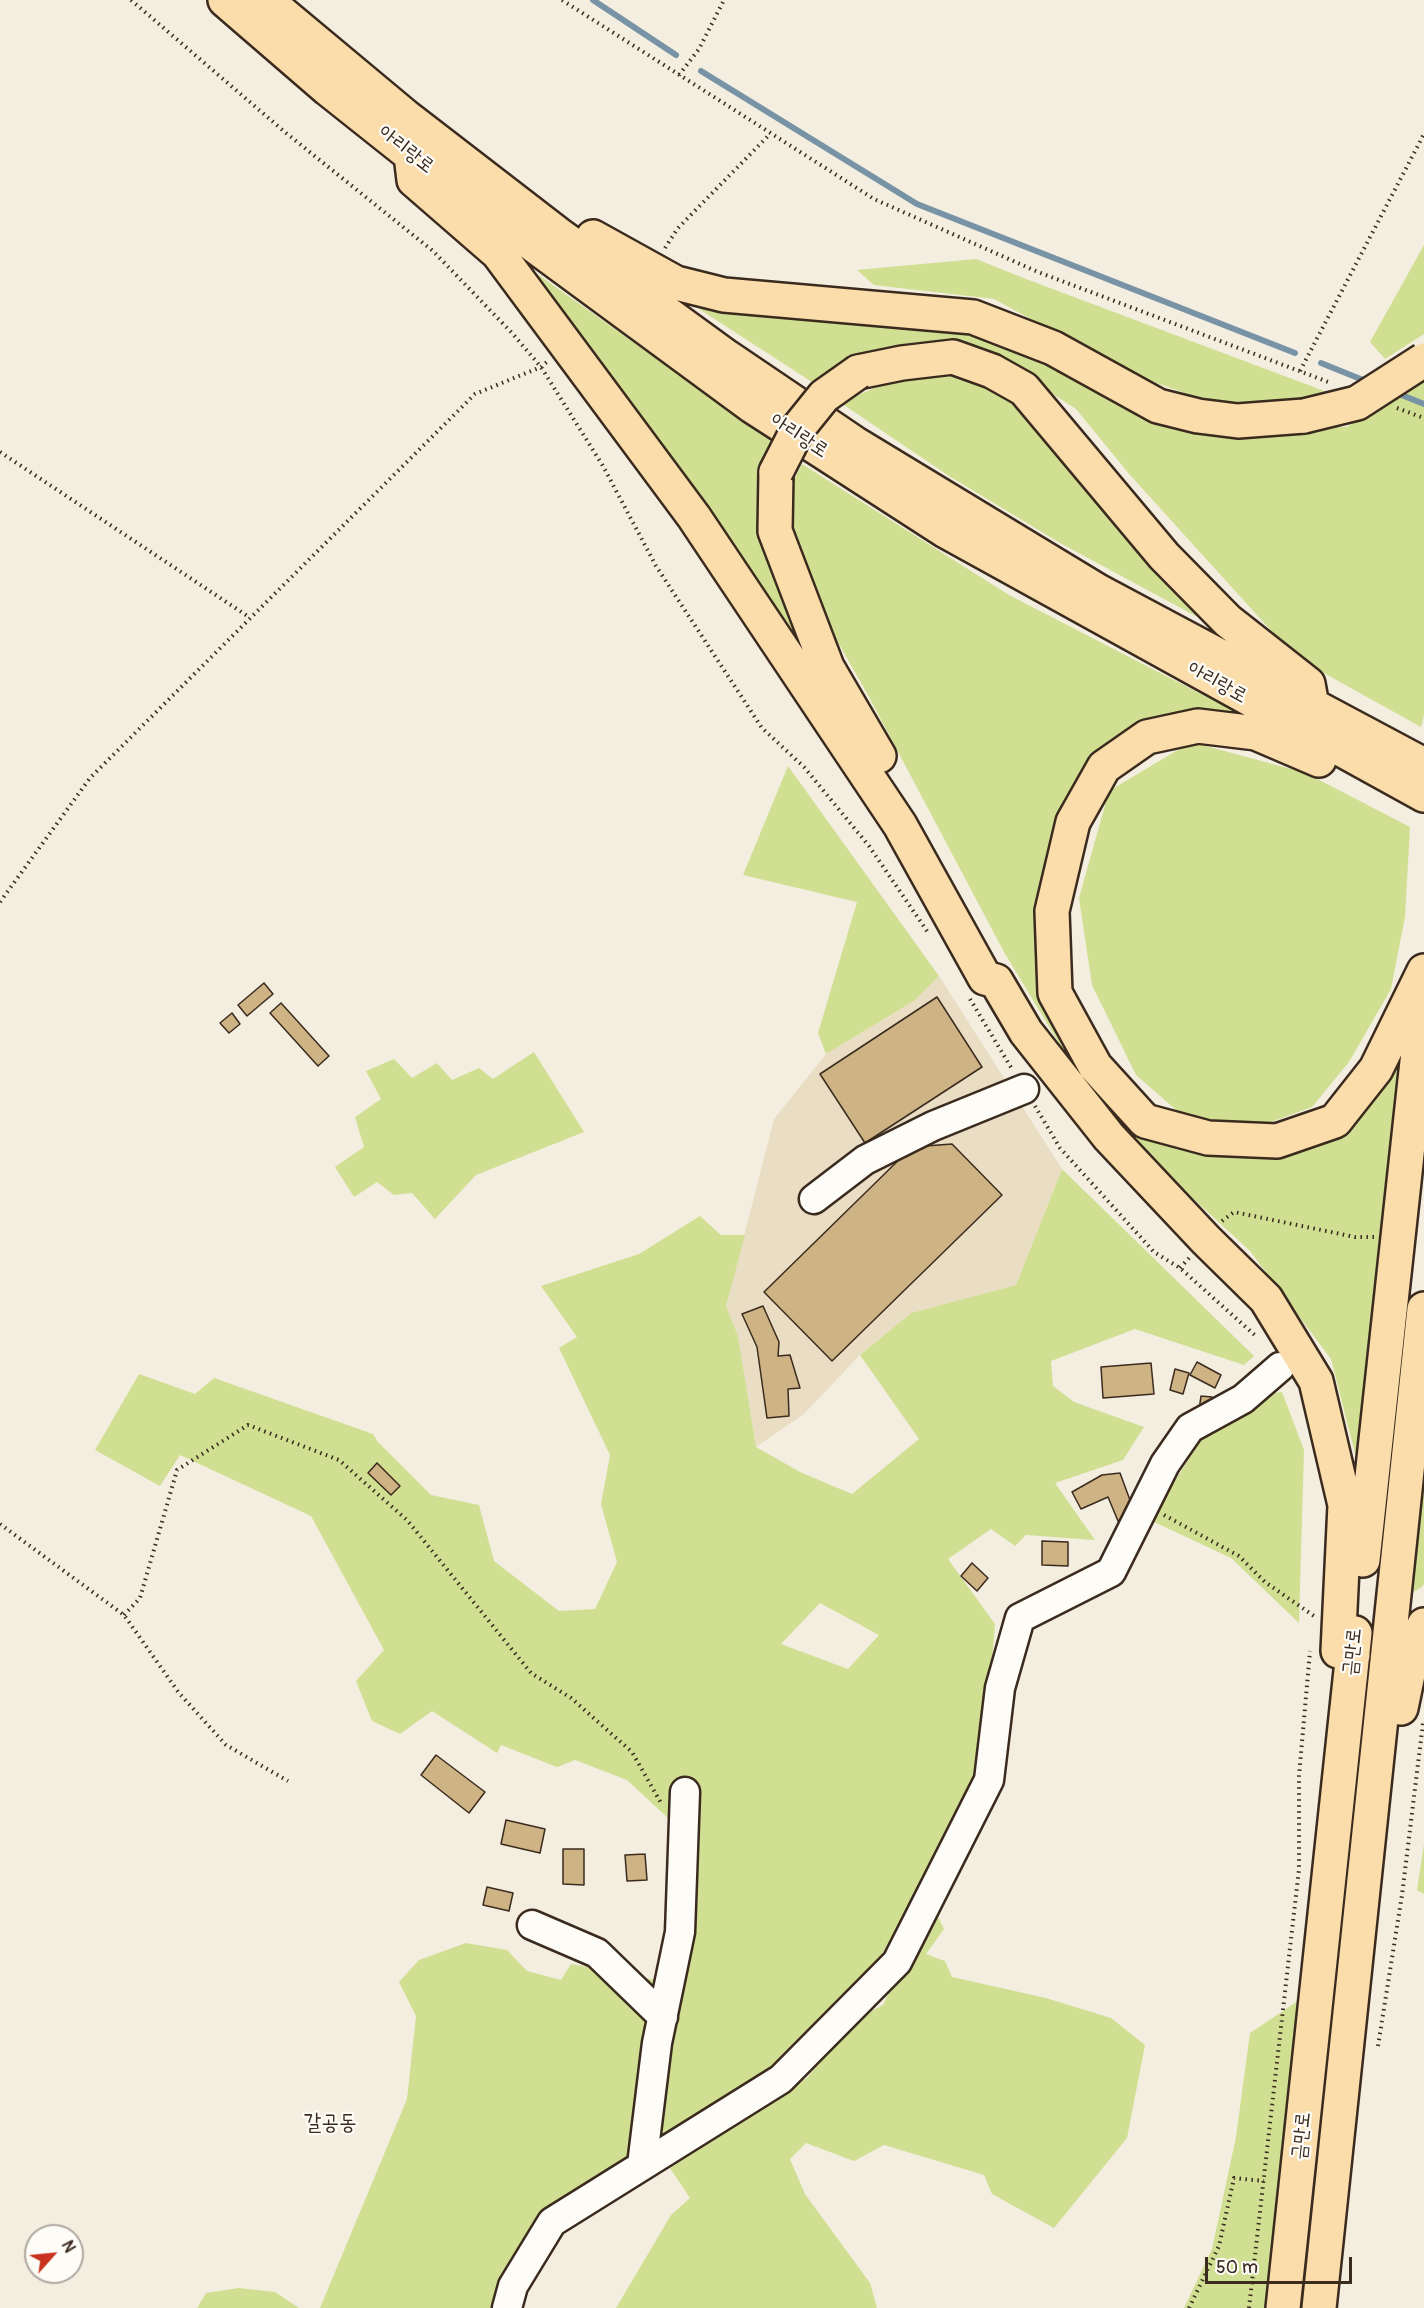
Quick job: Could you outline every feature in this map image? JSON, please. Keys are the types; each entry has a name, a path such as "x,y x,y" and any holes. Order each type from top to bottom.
{"highway":[{"name":"아리랑로","path":"225,0 328,90 411,155 752,406 944,530 1424,795"},
{"name":"아리랑로","path":"266,0 405,116 558,234 727,357 854,443 1098,591 1424,765"},
{"path":"411,155 414,180 498,253 694,517 900,825 985,978 983,990"},
{"path":"558,234 582,231 676,283 724,295 973,317 1053,348 1158,406 1198,416 1238,421 1304,416 1357,403 1424,360"},
{"path":"983,990 996,970 916,820 827,667 775,531 776,472 799,427 824,396 858,372 902,363 953,357 992,371 1024,389 1164,556 1228,621 1308,684 1312,706"},
{"path":"1349,755 1323,762 1256,733 1198,726 1147,737 1104,767 1073,822 1052,911 1055,993 1095,1066 1145,1121 1208,1138 1277,1141 1335,1121 1376,1069 1424,972"},
{"path":"983,990 1026,1032 1109,1137 1206,1240 1266,1299 1316,1381 1346,1504 1338,1651 1353,1654"},
{"name":"금만로","path":"1283,2308 1424,997"},
{"name":"금만로","path":"1319,2308 1424,1310"},
{"path":"1373,1791 1386,1789 1413,1650 1424,1625"}],"street":[{"path":"814,1199 865,1160 933,1126 1024,1089"},
{"path":"507,2308 513,2286 552,2222 781,2079 897,1962 989,1780 1000,1688 1020,1618 1111,1572 1165,1464 1190,1428 1244,1399 1280,1367"},
{"path":"642,2165 663,2017 680,1932 674,1798"},
{"path":"532,1925 597,1953 663,2017"}],"path":[{"path":"131,0 286,133 433,251 513,333 541,367 603,466 656,566 762,728 804,767 869,846 932,940"},
{"path":"562,0 874,200 1038,273 1341,387"},
{"path":"679,75 699,49 724,0"},
{"path":"661,255 678,228 770,134"},
{"path":"1300,371 1424,134"},
{"path":"0,902 90,778 475,394 541,367 554,357"},
{"path":"1393,407 1424,418"},
{"path":"0,452 249,617"},
{"path":"983,990 1024,1089 1060,1148 1154,1252 1180,1268 1265,1344 1280,1367"},
{"path":"1219,1223 1234,1212 1355,1237 1375,1236"},
{"path":"124,1614 140,1598 177,1470 248,1425 339,1460 407,1520 531,1674 571,1698 632,1752 674,1798"},
{"path":"1145,1504 1239,1556 1265,1582 1314,1616 1316,1605"},
{"path":"0,1524 124,1614 179,1693 226,1745 288,1781"},
{"path":"1249,2308 1299,1869 1299,1776 1310,1651"},
{"path":"1378,2046 1402,1895 1424,1719"},
{"path":"1189,2308 1220,2246 1234,2178 1264,2181"}],"shaded area":[{"path":"939,976 1062,1169 1016,1285 911,1313 860,1355 804,1414 756,1447 738,1336 726,1306 774,1119 826,1054 914,1001"}],"green space":[{"path":"1424,245 1424,334 1385,359 1370,342"},
{"path":"976,259 1327,392 1300,401 1213,403 1134,375 994,299 874,285 857,270"},
{"path":"533,271 777,444 762,523 820,669"},
{"path":"676,294 774,316 850,315 959,323 1195,430 1347,427 1424,375 1424,715 1421,727 1295,657 1130,475 1076,409 984,349 933,343 815,384"},
{"path":"963,373 1018,400 1218,628 1060,543 949,476 841,403 894,379"},
{"path":"802,464 1009,595 1234,711 1132,731 1062,803 1039,946 1053,1013 1170,1144 1328,1134 1409,1033 1358,1465 1331,1359 1250,1251 1173,1180 1077,1073 1004,952 869,697 817,605 802,569 794,528 793,482"},
{"path":"1191,742 1306,773 1410,827 1405,917 1391,989 1349,1062 1312,1107 1258,1127 1182,1115 1136,1075 1092,985 1079,898 1109,791"},
{"path":"788,766 939,976 914,1001 826,1054 818,1033 857,902 743,875"},
{"path":"534,1052 584,1132 476,1175 435,1219 412,1193 394,1195 377,1182 354,1197 335,1167 364,1147 355,1117 381,1099 366,1071 394,1059 412,1078 437,1063 452,1080 479,1068 493,1079"},
{"path":"1062,1169 1254,1356 1244,1365 1135,1329 1051,1361 1053,1386 1074,1402 1144,1427 1123,1460 1055,1483 1095,1540 1026,1535 1015,1546 991,1529 948,1559 995,1624 984,1762 975,1790 878,1961 807,2038 751,2086 661,2135 532,2223 502,2308 320,2308 407,2099 416,2016 399,1982 419,1960 466,1943 507,1950 527,1971 561,1980 571,1964 682,1985 697,1845 627,1780 575,1760 557,1767 501,1745 497,1753 432,1711 400,1734 372,1721 356,1681 384,1650 311,1516 180,1455 160,1486 95,1450 139,1374 195,1394 214,1378 373,1434 378,1442 431,1495 479,1505 494,1561 559,1611 595,1609 617,1562 601,1504 610,1455 559,1348 577,1337 541,1286 639,1254 700,1216 721,1235 745,1235 726,1306 738,1336 756,1447 800,1472 852,1494 919,1439 860,1355 911,1313 1016,1285","holes":["820,1603 879,1635 848,1669 781,1644"]},
{"path":"1282,1392 1304,1450 1299,1623 1231,1558 1150,1520 1208,1429 1267,1394"},
{"path":"1424,1464 1424,1584 1406,1596"},
{"path":"1424,1844 1424,1894 1417,1890"},
{"path":"932,1904 944,1929 926,1954 945,1961 952,1977 1046,1998 1111,2018 1145,2045 1127,2138 1054,2228 992,2194 984,2175 884,2145 854,2161 806,2143 790,2159 805,2194 870,2283 877,2308 616,2308 671,2215 690,2198 666,2162 807,2078 856,2019 883,2005"},
{"path":"1298,2001 1268,2308 1184,2308 1212,2249 1236,2137 1250,2033"},
{"path":"239,2288 275,2292 299,2308 197,2308 206,2293"}],"building":[{"path":"264,983 273,994 247,1016 238,1005"},
{"path":"937,997 982,1067 865,1143 820,1074"},
{"path":"281,1003 329,1056 318,1066 270,1013"},
{"path":"232,1013 240,1024 229,1033 220,1023"},
{"path":"952,1144 1002,1195 832,1361 764,1292 912,1147"},
{"path":"763,1306 779,1342 778,1356 790,1355 800,1388 788,1389 789,1416 767,1418 757,1347 742,1314"},
{"path":"1197,1362 1221,1375 1215,1388 1190,1375"},
{"path":"1151,1363 1154,1394 1103,1398 1101,1367"},
{"path":"1175,1369 1189,1373 1183,1394 1170,1390"},
{"path":"1201,1396 1212,1397 1209,1411 1199,1410"},
{"path":"377,1463 400,1486 391,1495 368,1473"},
{"path":"1120,1473 1134,1511 1118,1521 1108,1497 1081,1509 1072,1492 1102,1475"},
{"path":"1042,1541 1068,1542 1068,1566 1042,1565"},
{"path":"972,1563 988,1578 977,1591 961,1576"},
{"path":"436,1755 485,1792 469,1813 421,1775"},
{"path":"506,1820 545,1829 540,1853 501,1844"},
{"path":"563,1849 584,1849 584,1885 563,1884"},
{"path":"645,1854 647,1880 627,1881 625,1855"},
{"path":"487,1887 513,1893 509,1911 483,1905"}],"waterway":[{"path":"593,0 676,55"},
{"path":"701,71 917,204 1295,353"},
{"path":"1321,363 1368,382"},
{"path":"1394,392 1424,404"}],"district":[{"name":"갈공동","path":"330,2123"}]}
